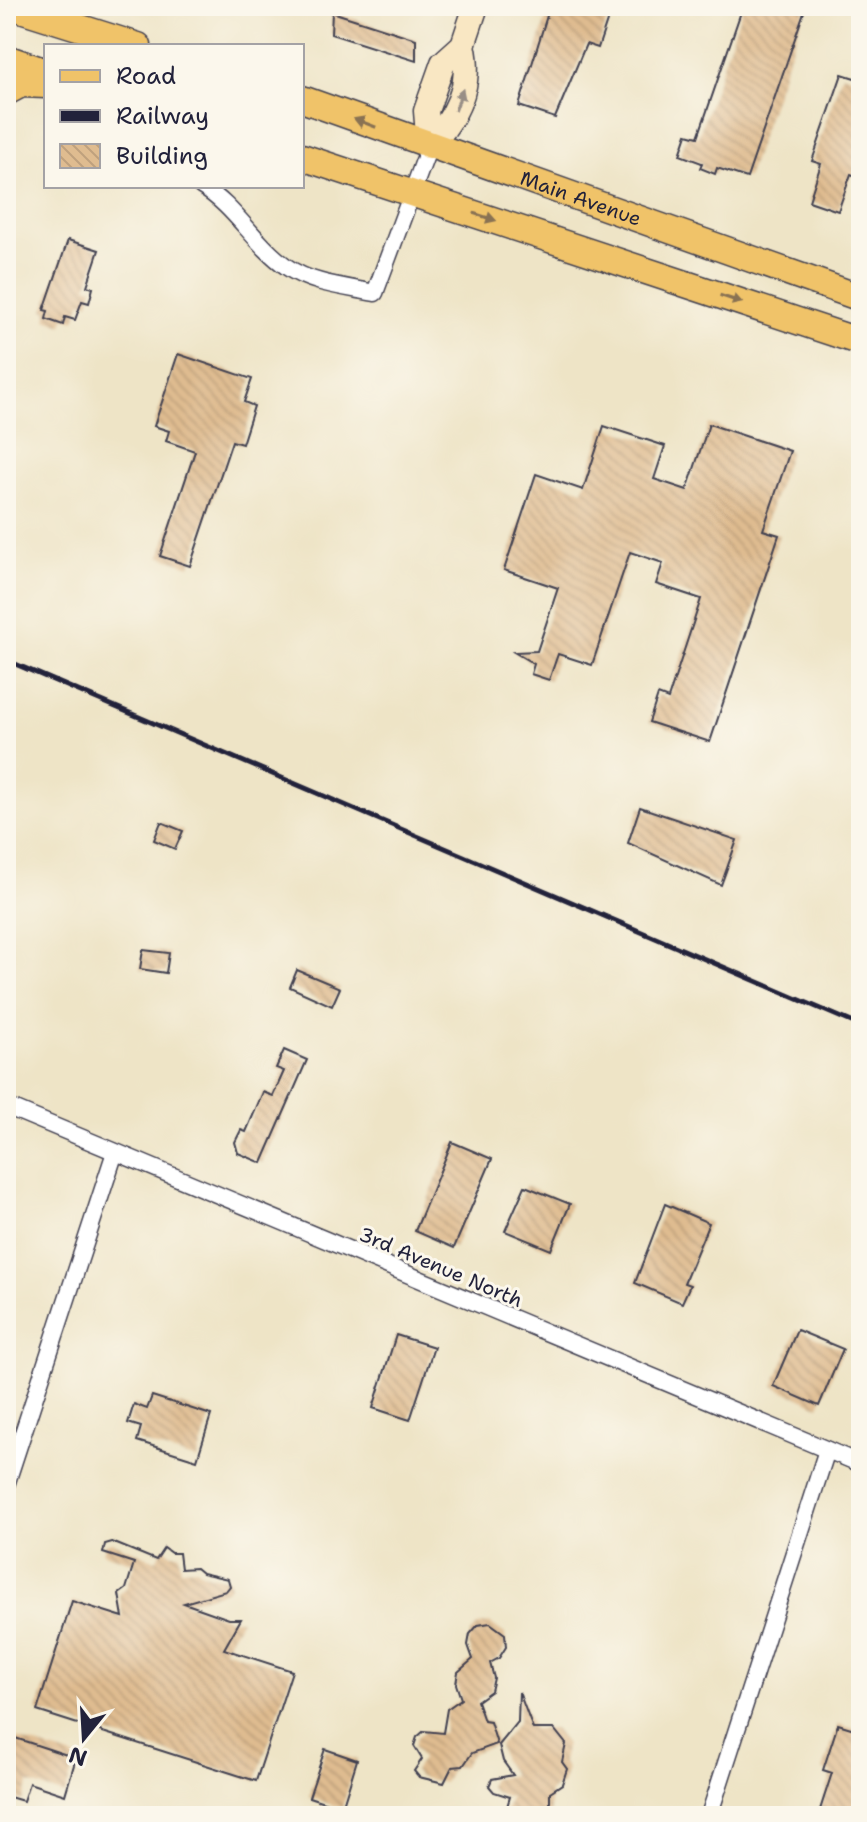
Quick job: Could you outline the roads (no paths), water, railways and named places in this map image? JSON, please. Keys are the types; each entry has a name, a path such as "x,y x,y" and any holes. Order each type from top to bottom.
{"highway":[{"path":"6,90 21,82 44,83"}],"main road":[{"path":"11,6 132,44"},
{"path":"6,58 44,71"},
{"name":"Main Avenue","path":"304,100 429,147 861,298"},
{"path":"304,158 861,342"}],"street":[{"path":"204,188 227,205 287,267 307,278 375,293 429,147 451,122 469,70 463,45 476,6"},
{"name":"3rd Avenue North","path":"6,1106 861,1464"},
{"path":"6,1485 115,1152"},
{"path":"709,1816 827,1450"}],"railway":[{"path":"6,660 861,1026"}]}
